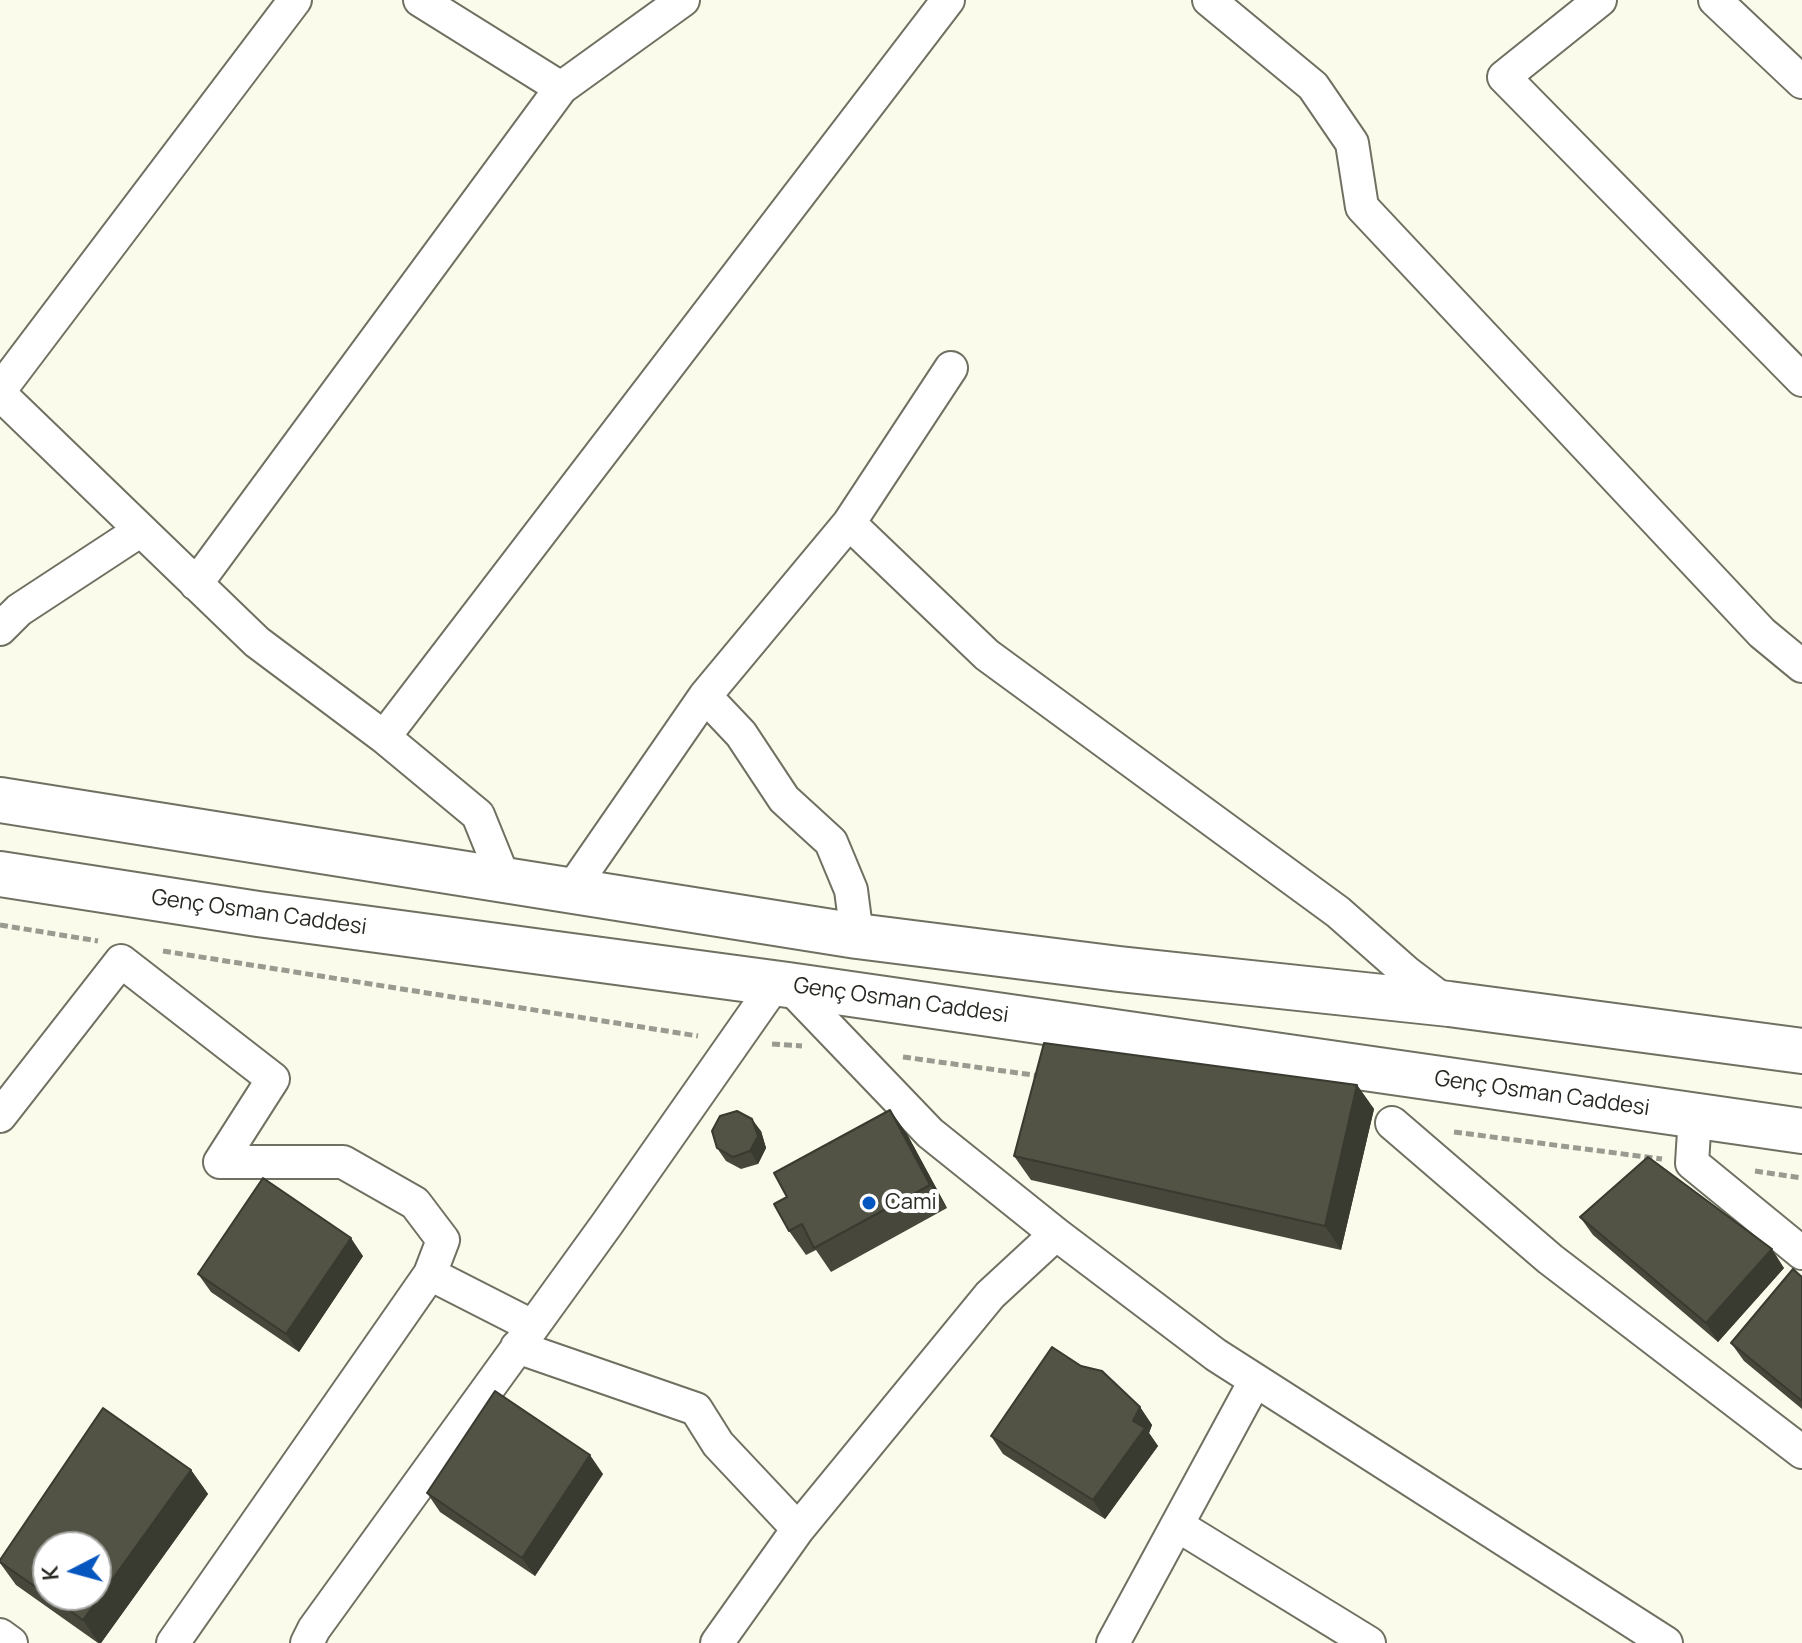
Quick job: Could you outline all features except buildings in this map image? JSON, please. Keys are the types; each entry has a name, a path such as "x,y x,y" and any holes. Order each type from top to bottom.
{"main road":[{"path":"0,800 857,936 1119,969 1449,1004 1802,1051"},
{"name":"Genç Osman Caddesi","path":"0,874 258,914 782,984 1802,1131"}],"street":[{"path":"295,0 0,392 257,642 384,737 478,815 504,879"},
{"path":"420,0 561,88"},
{"path":"196,584 561,88 683,0"},
{"path":"384,737 948,0"},
{"path":"1209,0 1313,86 1352,143 1362,207 1762,633 1802,666"},
{"path":"1600,0 1504,77 1802,380"},
{"path":"1715,0 1802,82"},
{"path":"571,890 705,696 849,523 951,368"},
{"path":"849,523 987,655 1338,912 1406,972 1449,1004"},
{"path":"0,629 19,610 141,530"},
{"path":"705,696 741,734 784,799 831,842 851,890 857,936"},
{"path":"0,1116 121,961 273,1079 220,1162 343,1162 415,1203 443,1240 430,1274 173,1643"},
{"path":"307,1643 524,1337 782,984 930,1133 1056,1234 1216,1355 1666,1643"},
{"path":"1695,1116 1692,1163 1802,1253"},
{"path":"1392,1123 1550,1259 1802,1452"},
{"path":"717,1643 798,1529 990,1295 1056,1234"},
{"path":"430,1274 524,1337 696,1409 718,1444 798,1529"},
{"path":"1113,1643 1255,1381"},
{"path":"1177,1525 1369,1643"},
{"path":"0,1635 11,1643"}],"place":[{"name":"Cami","path":"869,1203"}]}
